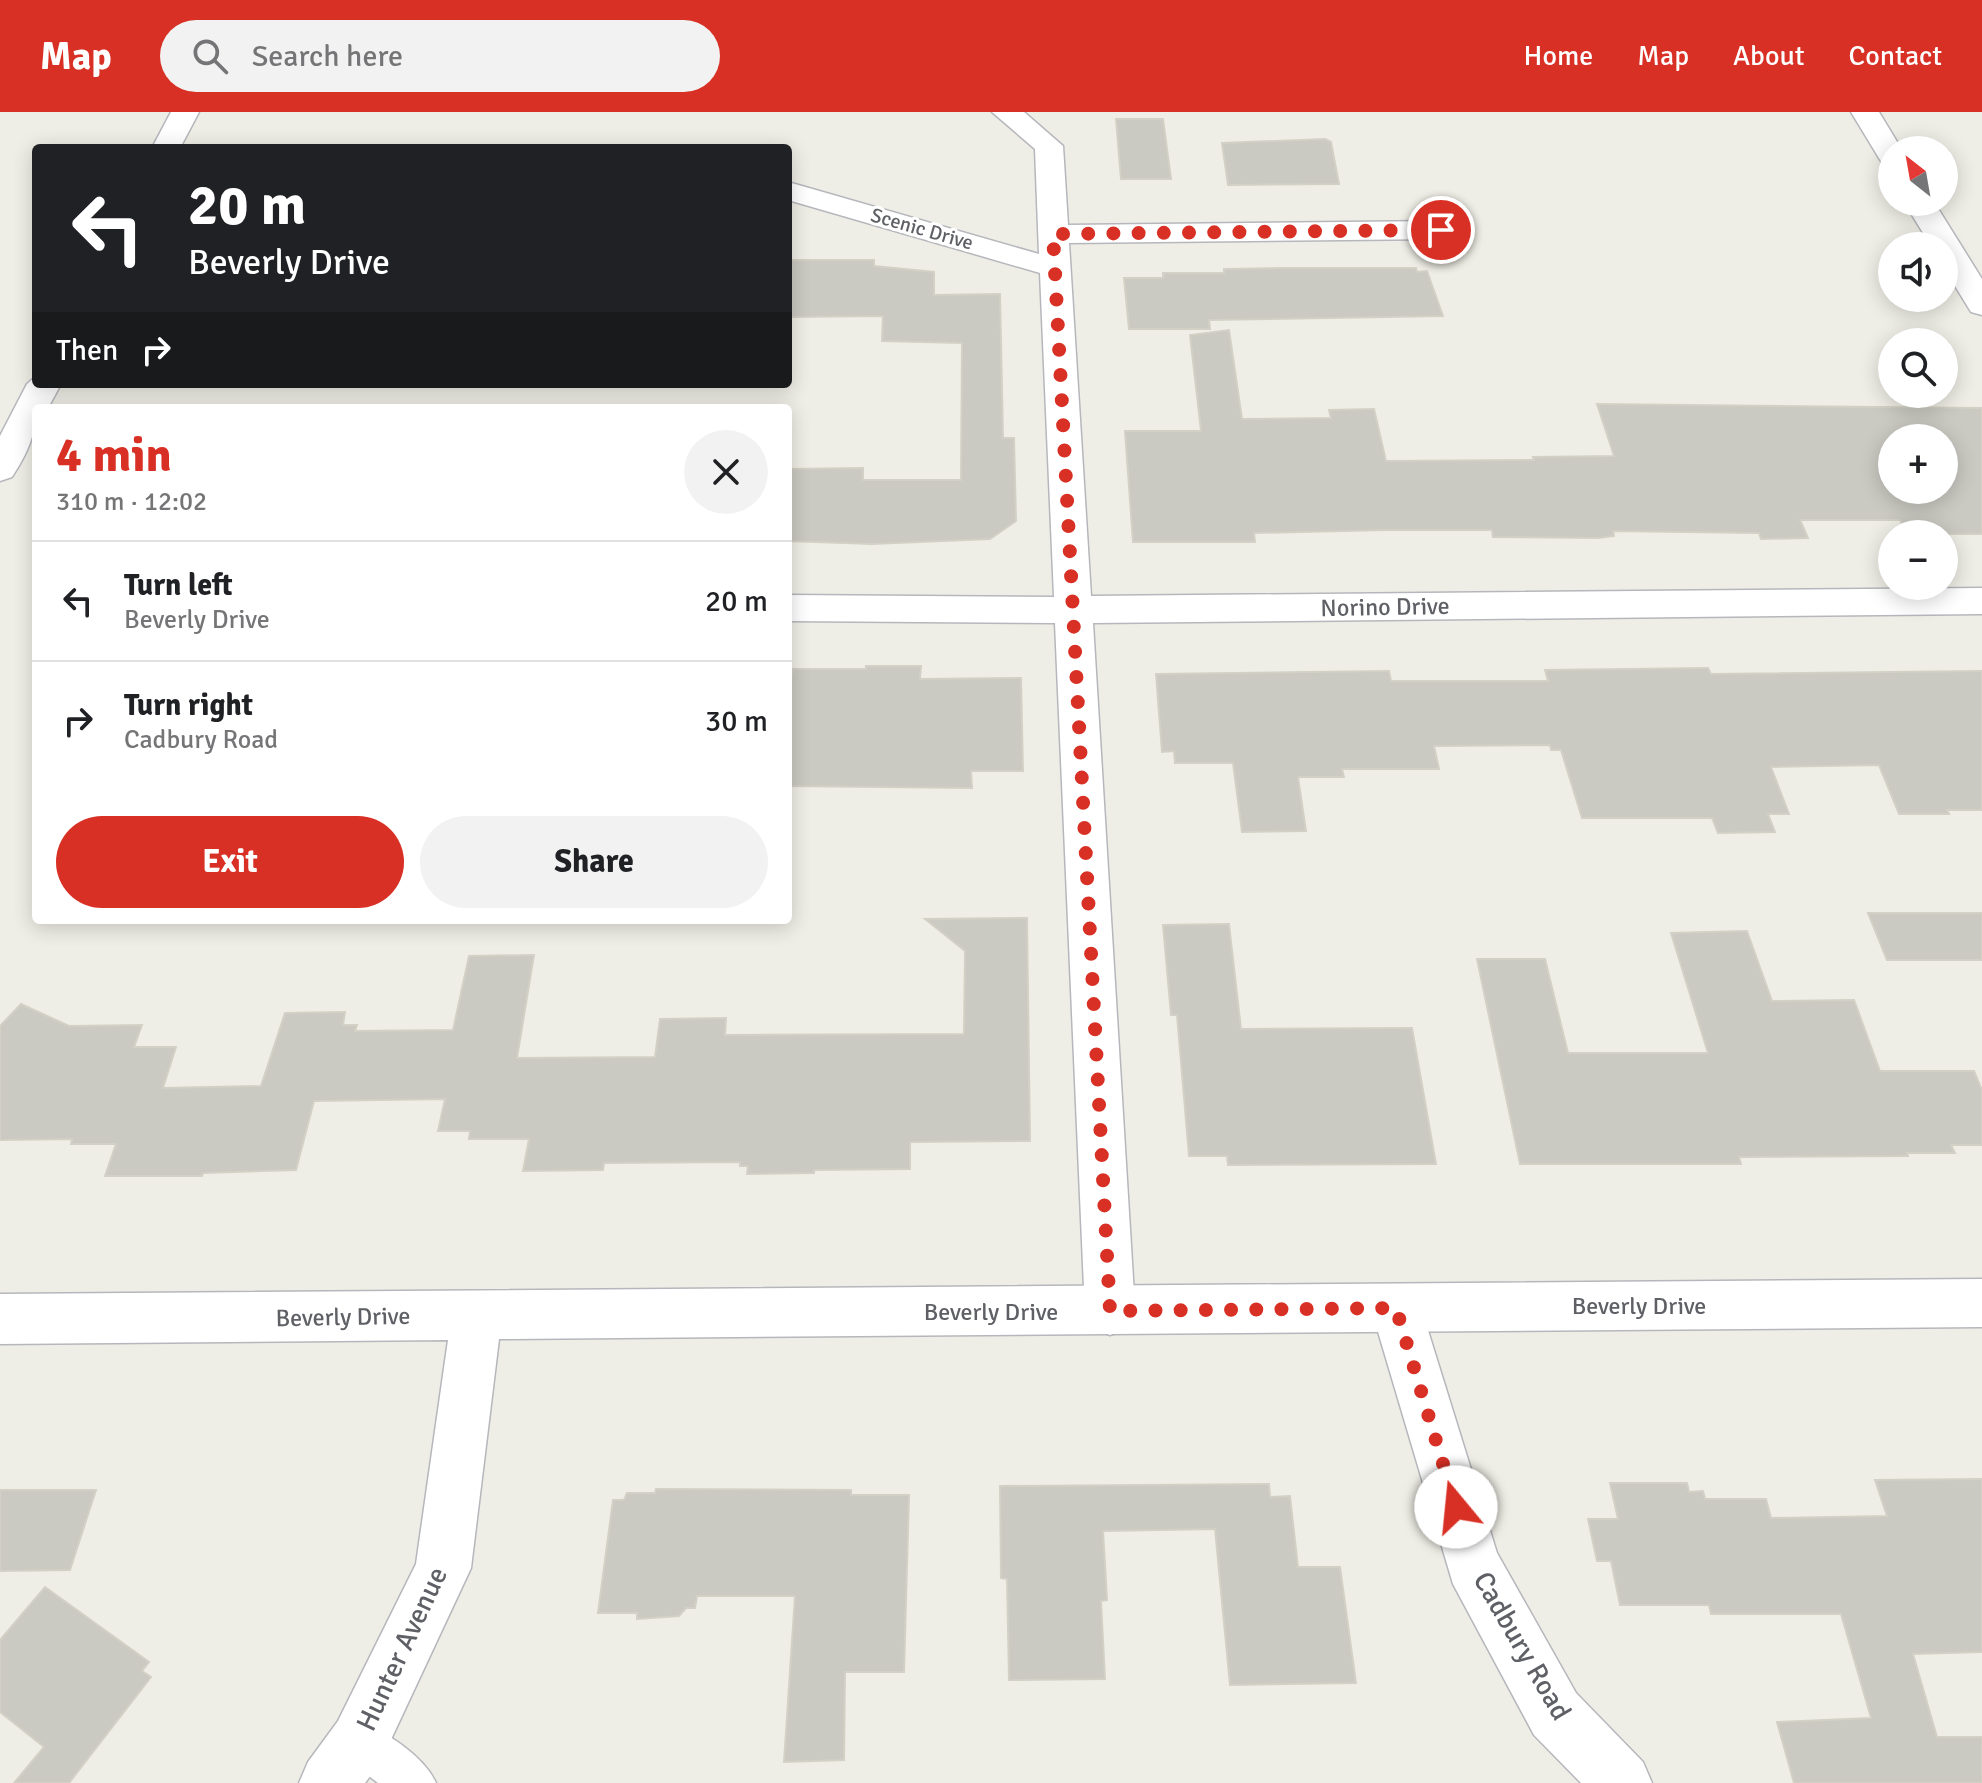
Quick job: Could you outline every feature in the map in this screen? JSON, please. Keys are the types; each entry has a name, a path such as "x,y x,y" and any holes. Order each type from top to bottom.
{"street":[{"path":"168,144 185,112"},
{"path":"1006,112 1049,146 1110,1311"},
{"path":"1865,112 1879,136"},
{"name":"Scenic Drive","path":"792,192 1054,251 1441,230"},
{"path":"1928,216 1982,305"},
{"path":"0,469 32,407"},
{"name":"Norino Drive","path":"792,608 1073,610 1982,601"},
{"name":"Beverly Drive","path":"0,1319 1982,1303"},
{"name":"Cadbury Road","path":"1396,1308 1473,1564 1555,1714 1622,1783"},
{"name":"Hunter Avenue","path":"344,1762 443,1568 477,1315"}],"lane":[{"path":"344,1762 414,1783"}],"building":[{"path":"1116,119 1163,119 1171,179 1121,179"},
{"path":"1325,139 1331,142 1339,184 1228,185 1222,143"},
{"path":"792,260 874,260 874,266 934,272 934,295 1000,294 1003,438 1014,438 1016,521 990,539 872,544 792,541 792,469 863,468 863,480 961,480 962,343 882,341 883,316 792,317"},
{"path":"1416,268 1417,272 1427,271 1443,316 1209,320 1210,329 1129,329 1124,278 1163,278 1163,273 1224,273 1224,269"},
{"path":"1229,330 1242,419 1331,418 1329,410 1374,409 1386,461 1614,456 1597,404 1982,408 1982,534 1958,534 1958,520 1800,520 1808,538 1761,539 1759,533 1613,531 1614,536 1598,538 1493,537 1492,530 1386,530 1254,533 1255,542 1133,542 1125,431 1201,431 1190,335"},
{"path":"866,666 921,666 920,679 1021,678 1023,771 971,771 972,788 792,786 793,669 866,669"},
{"path":"1708,668 1711,674 1982,671 1982,810 1947,810 1949,814 1899,814 1879,765 1771,767 1789,814 1768,814 1775,832 1718,833 1712,818 1582,818 1561,750 1551,750 1550,745 1434,746 1439,769 1342,769 1344,777 1298,777 1306,831 1242,832 1233,763 1175,763 1174,751 1162,752 1156,674 1389,671 1391,681 1548,681 1545,670"},
{"path":"1868,913 1982,913 1982,960 1887,960"},
{"path":"1027,918 1030,1141 910,1142 910,1169 747,1174 748,1166 740,1166 740,1162 604,1163 603,1170 523,1171 529,1139 469,1139 470,1131 438,1131 445,1099 314,1101 296,1170 203,1173 202,1176 105,1176 116,1144 71,1144 72,1139 0,1140 0,1026 21,1004 69,1026 142,1025 134,1047 176,1047 163,1088 261,1086 285,1013 345,1012 343,1025 357,1025 355,1031 453,1030 469,956 534,955 517,1058 655,1057 660,1019 726,1018 725,1035 964,1034 965,951 925,919"},
{"path":"1229,924 1241,1029 1412,1028 1436,1164 1228,1165 1227,1156 1189,1156 1177,1015 1171,1015 1163,925"},
{"path":"1747,931 1772,1001 1854,1000 1880,1071 1974,1071 1982,1090 1982,1145 1951,1145 1955,1153 1907,1153 1908,1156 1739,1157 1741,1164 1520,1164 1477,959 1545,959 1568,1053 1708,1053 1671,933"},
{"path":"1982,1479 1982,1652 1913,1654 1937,1737 1982,1737 1982,1783 1794,1783 1777,1722 1871,1718 1841,1614 1711,1614 1709,1605 1620,1605 1611,1561 1597,1561 1588,1519 1618,1519 1610,1483 1687,1483 1689,1492 1703,1491 1705,1499 1766,1499 1771,1518 1887,1516 1875,1480"},
{"path":"1269,1484 1270,1497 1290,1496 1298,1567 1340,1567 1356,1683 1230,1685 1215,1529 1103,1531 1107,1600 1101,1601 1105,1679 1009,1680 1007,1579 1001,1578 1000,1486"},
{"path":"656,1489 851,1490 851,1495 909,1495 904,1672 845,1672 844,1760 784,1762 795,1596 697,1596 695,1608 686,1608 679,1616 637,1619 637,1613 598,1613 613,1500 624,1500 627,1493 655,1493"},
{"path":"0,1490 96,1490 70,1570 0,1571"},
{"path":"45,1587 149,1662 142,1671 151,1677 69,1783 14,1783 44,1747 0,1712 0,1640"}],"route":[{"path":"1441,230 1053,234 1110,1311 1396,1308 1456,1507"}]}
